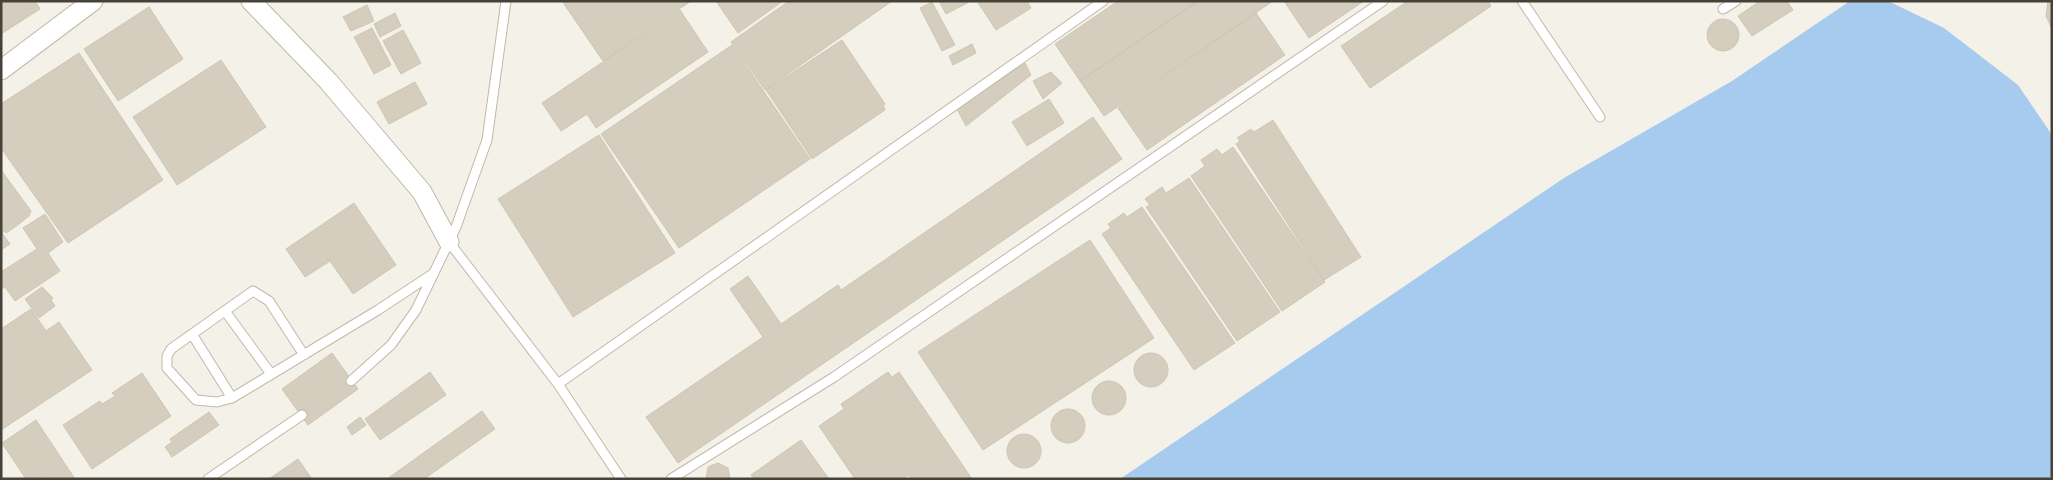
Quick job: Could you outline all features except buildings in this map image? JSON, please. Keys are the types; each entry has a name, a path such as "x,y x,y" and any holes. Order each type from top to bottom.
{"street":[{"path":"1,70 94,1"},
{"path":"251,1 328,82 422,192 449,242"}],"lane":[{"path":"351,381 391,345 416,310 449,242 487,140 506,1"},
{"path":"558,384 1103,1"},
{"path":"671,479 834,377 1383,1"},
{"path":"1522,1 1600,117"},
{"path":"1723,9 1736,1"},
{"path":"449,242 558,384 621,479"},
{"path":"304,355 269,301 253,291 171,349 167,368 196,400 217,402 232,398 304,355 434,273"},
{"path":"225,311 271,374"},
{"path":"192,334 232,398"},
{"path":"208,479 219,476 302,415"}],"water":[{"path":"1850,1 1888,1 1944,28 2018,85 2052,135 2052,479 1120,479 1564,178 1732,81"}]}
